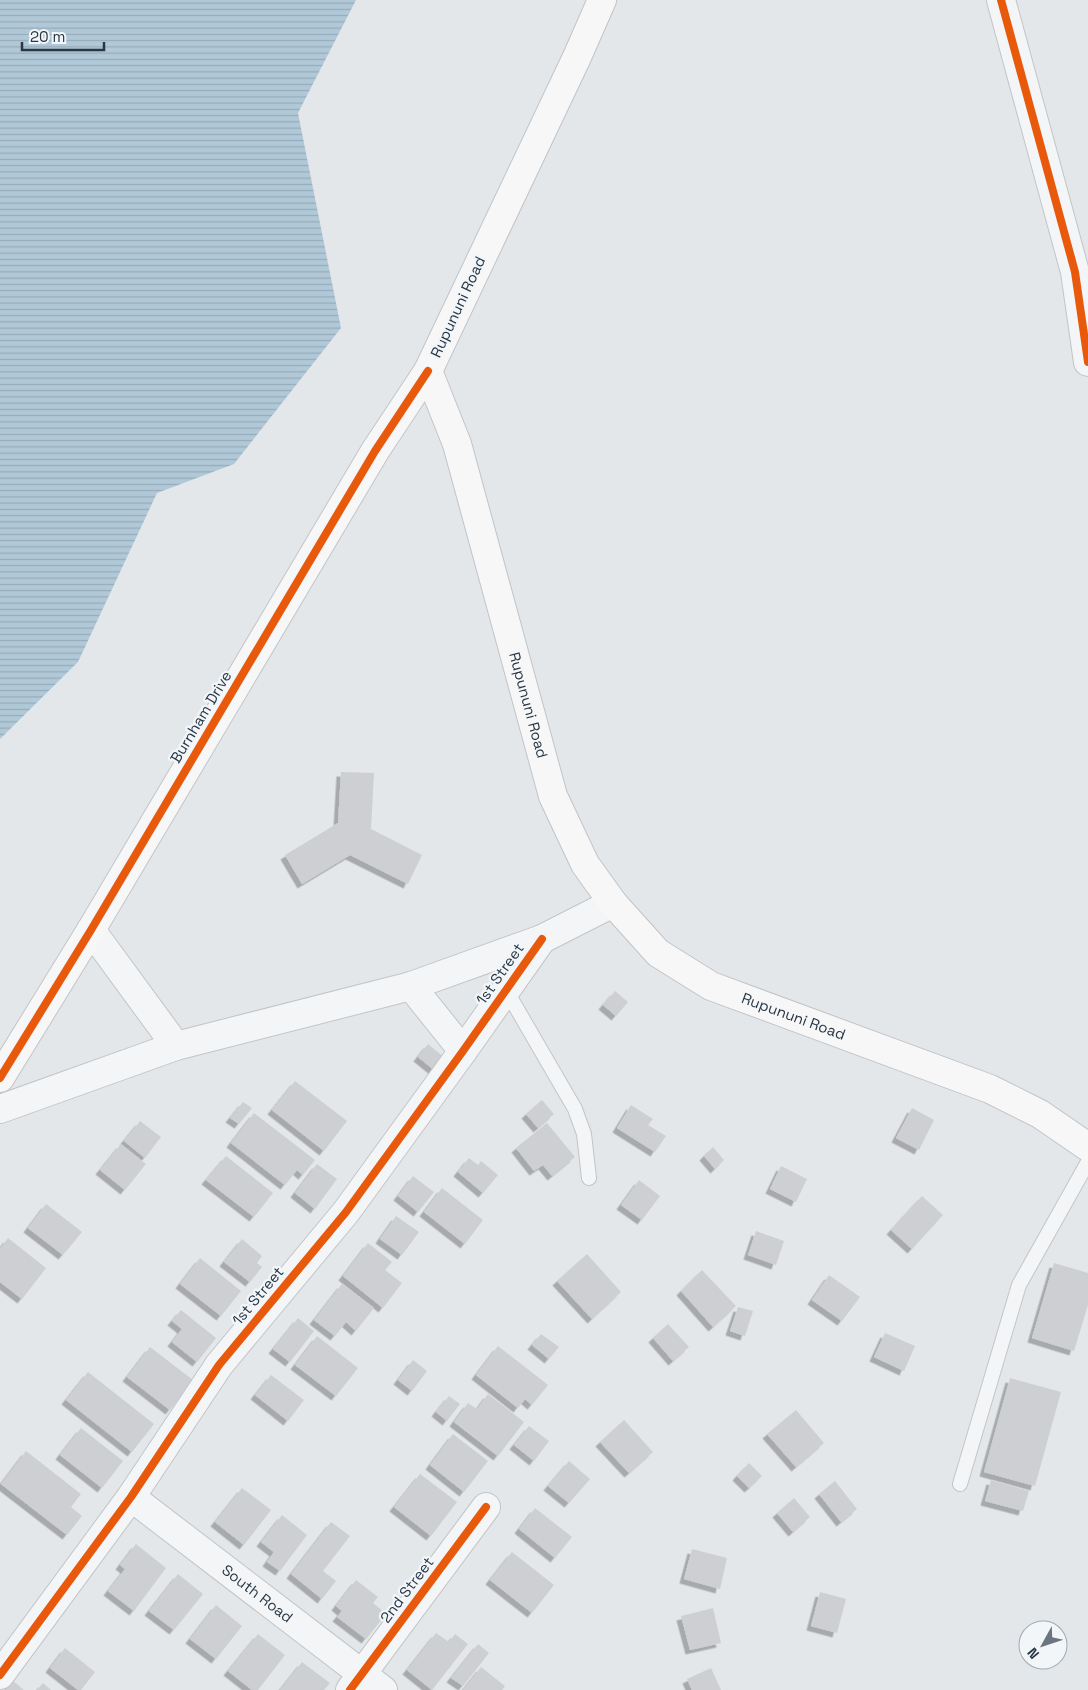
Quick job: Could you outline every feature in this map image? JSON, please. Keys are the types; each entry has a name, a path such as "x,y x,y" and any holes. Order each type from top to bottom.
{"main road":[{"name":"Rupununi Road","path":"602,0 577,57 428,371 457,444 553,796 585,864 613,904 658,953 711,986 990,1089 1040,1114 1088,1147"},
{"name":"Burnham Drive","path":"0,1078 91,930 375,451 428,371"}],"street":[{"path":"1001,0 1075,272 1088,362"},
{"name":"1st Street","path":"1,1672 131,1497 219,1365 346,1212 542,939 613,904"},
{"path":"91,930 176,1046"},
{"path":"0,1109 176,1046 411,986 542,939"},
{"path":"411,986 463,1051"},
{"name":"South Road","path":"131,1497 365,1684"},
{"name":"2nd Street","path":"365,1684 486,1507"}],"lane":[{"path":"506,990 575,1109 584,1134 589,1178"},
{"path":"960,1484 1019,1285 1088,1162"}],"water":[{"path":"0,0 356,0 298,113 341,328 234,464 157,493 78,662 0,739"}],"building":[{"path":"341,772 374,773 371,829 422,855 408,884 350,855 302,884 285,855 338,823"},
{"path":"615,991 628,1002 616,1016 603,1005"},
{"path":"428,1044 445,1058 434,1070 418,1057"},
{"path":"295,1081 347,1121 324,1151 272,1110"},
{"path":"542,1100 554,1114 538,1128 526,1114"},
{"path":"243,1102 252,1108 239,1124 230,1118"},
{"path":"631,1105 653,1119 648,1125 666,1136 655,1152 617,1128"},
{"path":"912,1108 934,1120 919,1150 896,1138"},
{"path":"254,1113 315,1160 303,1175 297,1170 285,1185 231,1143"},
{"path":"140,1121 161,1137 145,1158 124,1141"},
{"path":"547,1123 575,1157 552,1176 543,1165 534,1171 516,1148"},
{"path":"121,1144 146,1164 125,1190 100,1170"},
{"path":"713,1147 724,1160 715,1169 704,1156"},
{"path":"226,1156 273,1193 254,1217 206,1180"},
{"path":"469,1158 478,1165 481,1161 498,1175 483,1193 458,1172"},
{"path":"317,1164 337,1179 315,1209 295,1193"},
{"path":"781,1166 807,1179 796,1202 770,1189"},
{"path":"413,1176 434,1192 418,1212 398,1196"},
{"path":"639,1180 660,1196 642,1220 621,1205"},
{"path":"442,1188 483,1220 465,1244 424,1212"},
{"path":"922,1196 943,1215 912,1249 891,1230"},
{"path":"46,1204 82,1232 63,1255 28,1228"},
{"path":"396,1216 419,1232 402,1255 380,1239"},
{"path":"756,1231 784,1241 776,1265 748,1255"},
{"path":"8,1238 46,1268 22,1299 0,1282 0,1249"},
{"path":"242,1239 262,1256 257,1263 262,1267 250,1282 224,1262"},
{"path":"368,1243 392,1262 385,1270 402,1283 383,1308 343,1276"},
{"path":"587,1254 621,1292 592,1319 557,1281"},
{"path":"200,1258 241,1291 221,1316 180,1284"},
{"path":"1054,1263 1088,1273 1088,1305 1074,1351 1032,1338"},
{"path":"702,1270 736,1306 713,1327 681,1291"},
{"path":"829,1275 860,1297 842,1321 812,1300"},
{"path":"342,1284 374,1308 356,1331 346,1322 335,1336 314,1320"},
{"path":"738,1307 753,1311 745,1336 730,1331"},
{"path":"181,1310 216,1338 197,1362 172,1342 182,1329 172,1321"},
{"path":"298,1318 314,1331 290,1362 273,1349"},
{"path":"668,1324 689,1347 673,1361 653,1338"},
{"path":"885,1333 915,1346 904,1371 874,1357"},
{"path":"541,1334 559,1347 549,1359 532,1345"},
{"path":"317,1336 358,1368 336,1396 295,1365"},
{"path":"498,1346 548,1385 532,1405 525,1399 518,1408 476,1375"},
{"path":"150,1347 193,1380 170,1410 127,1377"},
{"path":"413,1360 427,1371 412,1391 398,1380"},
{"path":"88,1372 154,1424 132,1452 66,1400"},
{"path":"271,1375 304,1400 288,1421 255,1395"},
{"path":"1010,1378 1061,1392 1035,1486 984,1472"},
{"path":"488,1394 524,1422 498,1456 454,1422 468,1403 477,1409"},
{"path":"449,1396 460,1404 447,1421 436,1412"},
{"path":"796,1410 824,1443 796,1467 767,1434"},
{"path":"624,1420 653,1452 629,1473 600,1442"},
{"path":"529,1426 549,1441 534,1461 514,1445"},
{"path":"81,1428 123,1461 102,1488 60,1455"},
{"path":"453,1434 488,1461 464,1492 430,1465"},
{"path":"26,1451 81,1494 71,1507 82,1516 67,1535 1,1484"},
{"path":"569,1461 590,1479 569,1503 548,1486"},
{"path":"749,1463 762,1476 749,1488 737,1476"},
{"path":"420,1474 457,1502 431,1536 394,1507"},
{"path":"991,1480 1029,1491 1023,1511 985,1501"},
{"path":"835,1481 857,1509 841,1522 819,1494"},
{"path":"242,1488 271,1510 244,1545 215,1522"},
{"path":"794,1498 810,1517 793,1532 777,1513"},
{"path":"535,1508 572,1537 555,1558 519,1529"},
{"path":"282,1515 307,1535 280,1571 267,1562 274,1552 261,1542"},
{"path":"331,1522 350,1536 323,1571 336,1581 322,1599 291,1574"},
{"path":"136,1544 166,1568 134,1611 108,1591 125,1569 120,1565"},
{"path":"692,1549 727,1558 720,1589 684,1579"},
{"path":"512,1552 554,1585 532,1613 490,1580"},
{"path":"178,1574 203,1594 174,1630 149,1611"},
{"path":"356,1580 378,1597 373,1603 386,1614 366,1639 337,1617 342,1611 336,1606"},
{"path":"820,1592 846,1599 837,1633 811,1626"},
{"path":"216,1605 242,1626 216,1659 190,1639"},
{"path":"713,1608 721,1643 690,1650 681,1616"},
{"path":"436,1633 449,1642 455,1634 468,1644 432,1690 407,1670"},
{"path":"258,1634 285,1655 258,1690 252,1690 228,1671"},
{"path":"478,1644 489,1653 463,1686 451,1678"},
{"path":"65,1648 95,1672 81,1690 78,1690 50,1668"},
{"path":"302,1662 330,1683 324,1690 280,1690"},
{"path":"481,1667 505,1686 502,1690 463,1690"},
{"path":"711,1668 721,1690 692,1690 687,1679"},
{"path":"13,1681 24,1690 6,1690"},
{"path":"43,1683 51,1690 37,1690"}],"cycle path":[{"path":"1001,0 1075,272 1088,362"},
{"path":"0,1078 91,930 375,451 428,371"},
{"path":"0,1675 131,1497 219,1365 346,1212 542,939"},
{"path":"350,1690 486,1507"}]}
